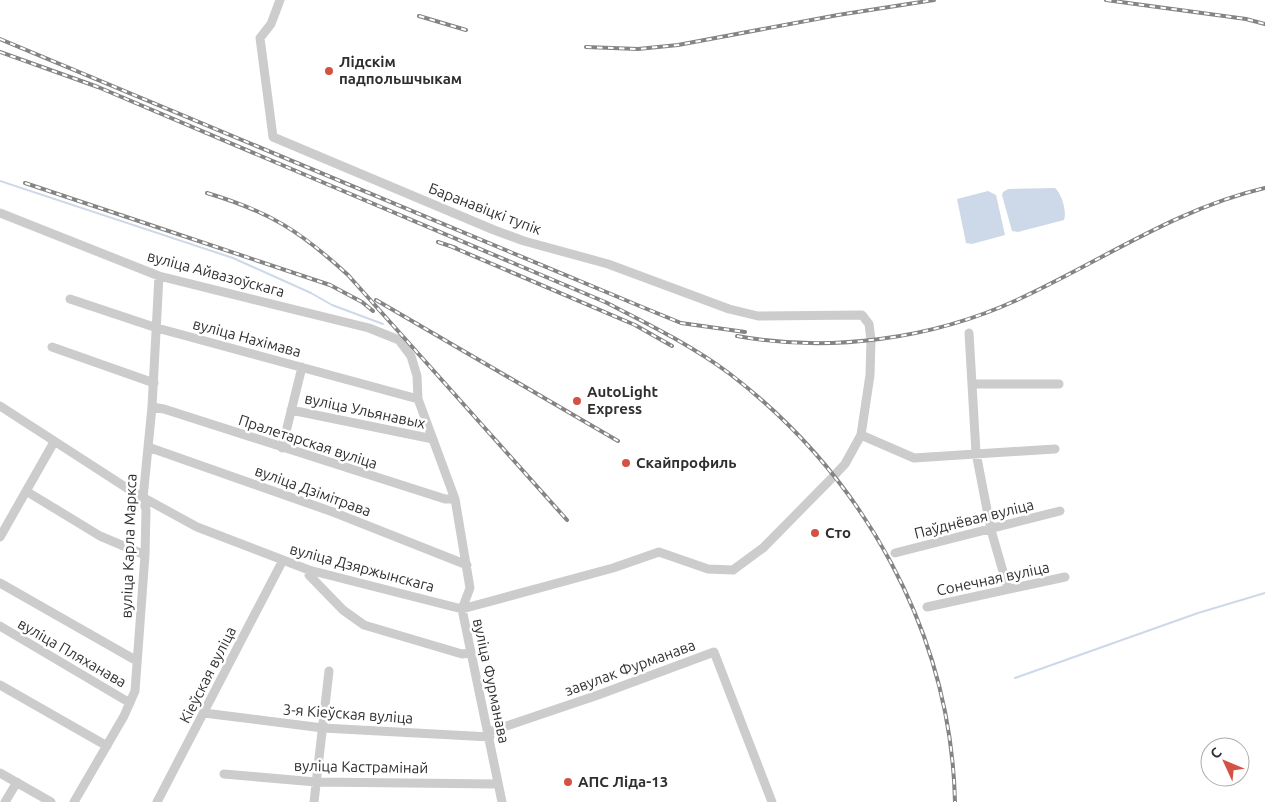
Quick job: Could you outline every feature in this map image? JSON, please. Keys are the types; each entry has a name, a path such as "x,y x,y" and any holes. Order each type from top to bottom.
{"street":[{"name":"Баранавіцкі тупік","path":"280,0 271,24 260,38 273,138 501,233 608,264 729,309 758,316 862,315 869,324 871,340 870,375 861,435"},
{"name":"вуліца Айвазоўскага","path":"0,213 159,276 369,328 400,340"},
{"name":"вуліца Карла Маркса","path":"74,802 107,746 135,691 145,555 146,510 143,498 154,383 159,276"},
{"name":"вуліца Нахімава","path":"70,299 157,328 418,399"},
{"path":"969,333 976,453 991,530 1008,589"},
{"name":"вуліца Фурманава","path":"400,340 412,356 417,376 418,399 455,499 470,588 462,609 502,802"},
{"path":"52,348 154,383"},
{"path":"282,448 302,367"},
{"path":"973,384 1059,384"},
{"name":"вуліца Дзяржынскага","path":"0,406 143,498 197,527 309,570 462,609 613,568 659,552 708,568 733,570 770,541 829,482 845,464 861,435"},
{"name":"Пралетарская вуліца","path":"152,407 445,500 455,499"},
{"name":"вуліца Ульянавых","path":"291,410 432,439"},
{"path":"861,435 914,458 1055,449"},
{"path":"0,536 54,442"},
{"name":"вуліца Дзімітрава","path":"148,447 333,512 467,565"},
{"path":"26,491 100,536 145,555"},
{"name":"Паўднёвая вуліца","path":"895,553 1060,511"},
{"name":"Кіеўская вуліца","path":"157,802 283,560"},
{"path":"309,570 309,575 322,589 343,610 364,625 462,654 470,653"},
{"name":"Сонечная вуліца","path":"927,607 1065,577"},
{"path":"0,583 137,661"},
{"name":"вуліца Пляханава","path":"0,626 130,703"},
{"name":"завулак Фурманава","path":"489,734 714,652 772,802"},
{"path":"314,802 330,670"},
{"path":"0,684 107,746"},
{"name":"3-я Кіеўская вуліца","path":"204,713 323,728 489,734"},
{"path":"0,773 51,802"},
{"name":"вуліца Кастрамінай","path":"224,774 316,782 498,784"},
{"path":"5,802 16,782"}],"water":[{"path":"1055,188 1060,194 1063,203 1064,220 1018,232 1012,231 1002,195 1003,192 1008,189"},
{"path":"988,191 996,195 1005,235 972,244 966,243 957,199"}],"waterway":[{"path":"0,181 233,258 311,293 332,305 383,324"},
{"path":"1015,678 1198,613 1265,593"}],"railway":[{"path":"586,47 638,49 678,45 838,15 934,0"},
{"path":"1106,0 1246,19 1265,24"},
{"path":"419,16 466,30"},
{"path":"0,39 681,323 745,332"},
{"path":"0,52 98,87 605,302 685,344 730,374 778,415 821,460 859,509 891,563 917,619 937,678 950,739 955,802"},
{"path":"25,183 330,285 362,302 373,311"},
{"path":"737,336 772,341 844,342 916,333 950,324 1017,300 1138,238 1200,209 1232,197 1265,188"},
{"path":"207,193 249,208 283,225 315,246 348,275 567,520"},
{"path":"438,242 456,248"},
{"path":"450,246 635,325 672,346"},
{"path":"376,300 618,441"}],"place":[{"name":"Лідскім падпольшчыкам","path":"329,71"},
{"name":"AutoLight Express","path":"577,401"},
{"name":"Скайпрофиль","path":"626,463"},
{"name":"Сто","path":"815,533"},
{"name":"АПС Ліда-13","path":"568,782"}]}
